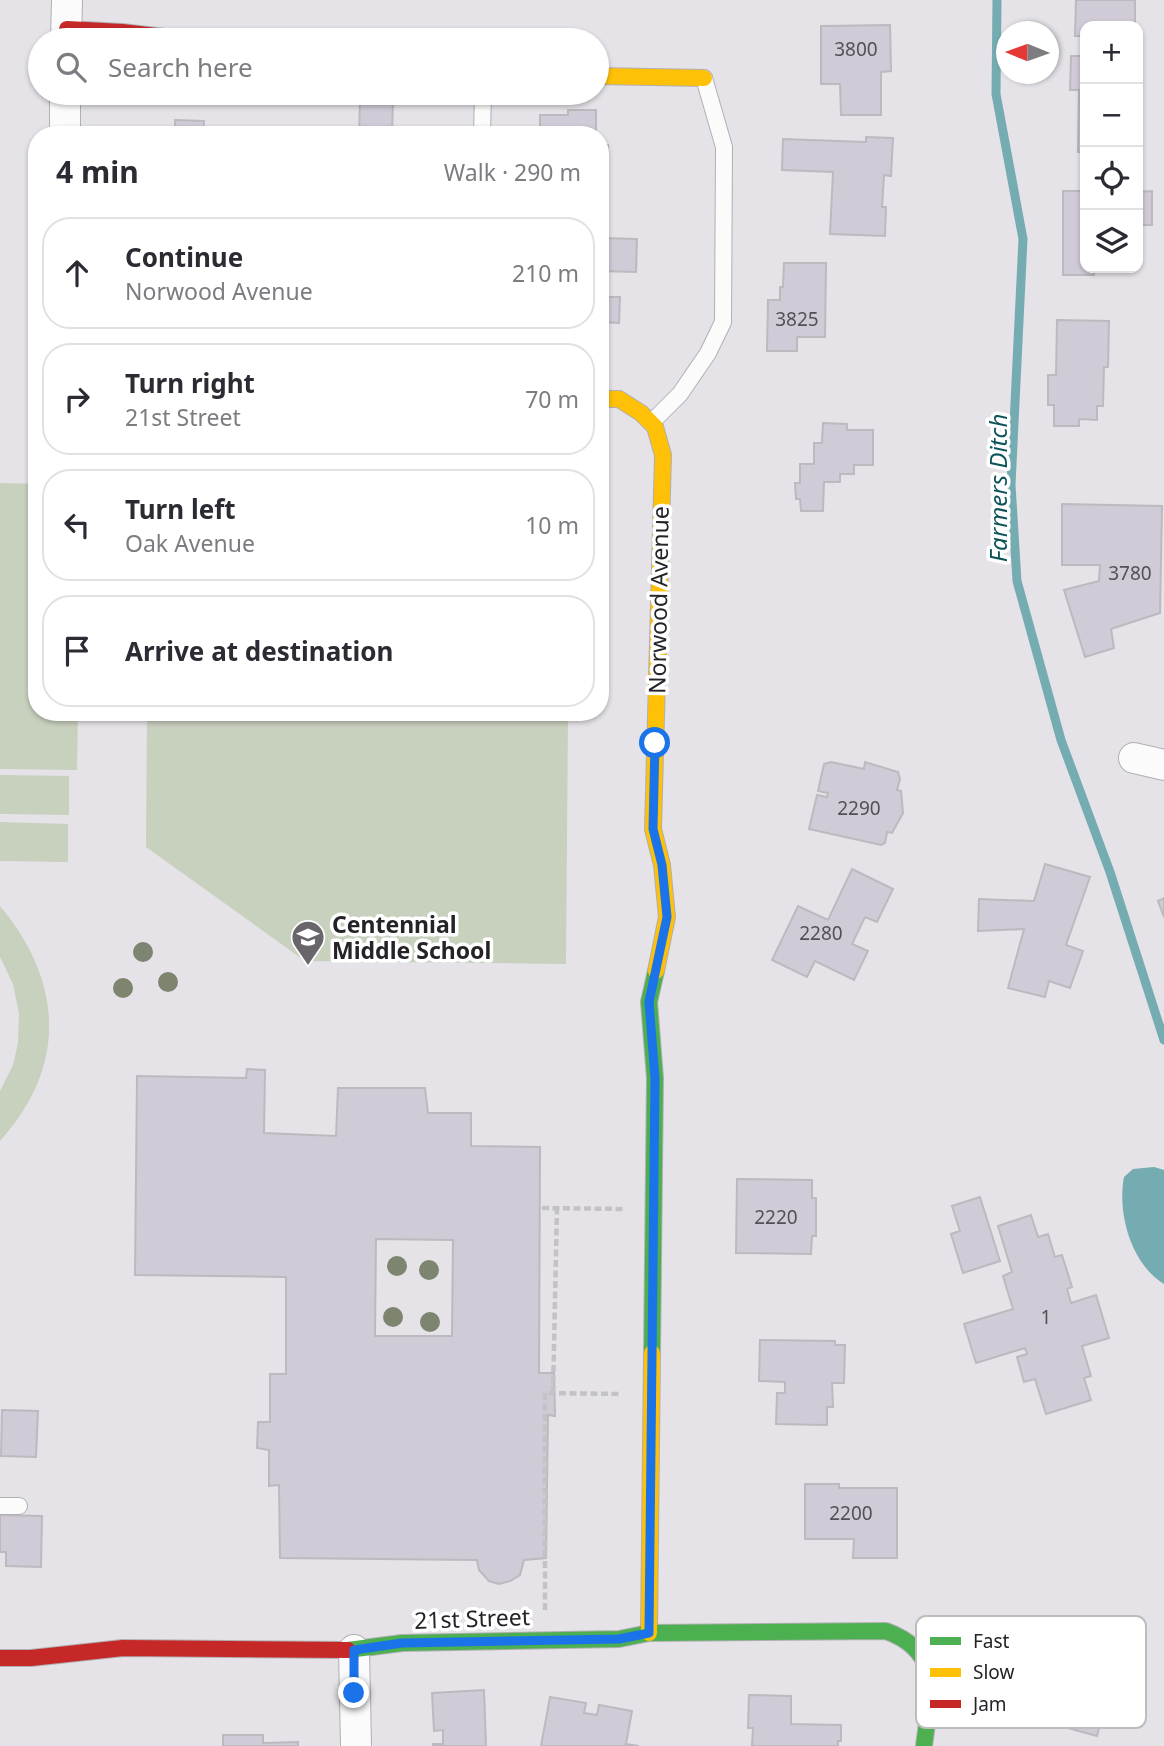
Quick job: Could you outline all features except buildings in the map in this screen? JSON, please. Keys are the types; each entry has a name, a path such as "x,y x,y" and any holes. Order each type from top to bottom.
{"street":[{"path":"67,23 98,28"},
{"path":"609,76 705,78"},
{"path":"65,105 65,126"},
{"path":"609,399 618,399 641,413 651,423"},
{"name":"Norwood Avenue","path":"649,1633 655,1078 649,1002 667,917 662,865 653,829 663,454 655,427 651,423"},
{"path":"1135,758 1164,765"},
{"name":"21st Street","path":"0,1658 31,1658 122,1648 354,1650 402,1643 619,1639 649,1633 886,1631 904,1634 916,1643"},
{"path":"354,1650 356,1746"},
{"name":"21st Street","path":"924,1746 925,1728"}],"lane":[{"path":"651,423 680,394 708,353 723,322 724,147 705,78"},
{"path":"482,126 483,105"},
{"path":"0,1506 19,1506"}],"path":[{"path":"542,1208 652,1209"},
{"path":"553,1393 557,1208"},
{"path":"545,1639 545,1393 651,1395"}],"green space":[{"path":"0,483 28,484 28,721 78,721 77,770 0,769"},
{"path":"147,721 568,721 566,964 305,961 146,847"},
{"path":"0,775 69,776 69,815 0,814"},
{"path":"0,822 68,824 68,862 0,861"},
{"path":"0,906 21,935 36,964 46,994 49,1024 46,1053 38,1083 22,1112 0,1141 0,1091 13,1065 18,1043 19,1014 13,984 0,957"}],"water":[{"path":"1154,1167 1164,1170 1164,1284 1143,1264 1135,1251 1123,1206 1124,1177 1133,1169"}],"waterway":[{"name":"Farmers Ditch","path":"997,0 996,94 1023,239 1011,485 1017,581 1061,740 1110,872 1164,1040"}],"traffic: fast":[{"path":"652,1353 655,1078 649,1002 656,971"},
{"path":"348,1650 402,1643 619,1639 649,1633 886,1631 905,1640 916,1650"},
{"path":"924,1746 926,1728"}],"traffic: slow":[{"path":"609,76 704,78"},
{"path":"609,399 619,399 641,413 655,427 663,455 653,829 662,865 667,917 656,971"},
{"path":"649,1633 652,1353"}],"traffic: jam":[{"path":"0,1658 31,1658 123,1648 348,1650"}],"place":[{"name":"Centennial Middle School","path":"308,967"}],"route":[{"path":"354,1693 354,1650 402,1643 619,1639 649,1633 655,1078 649,1002 667,917 662,865 653,829 655,743"}]}
